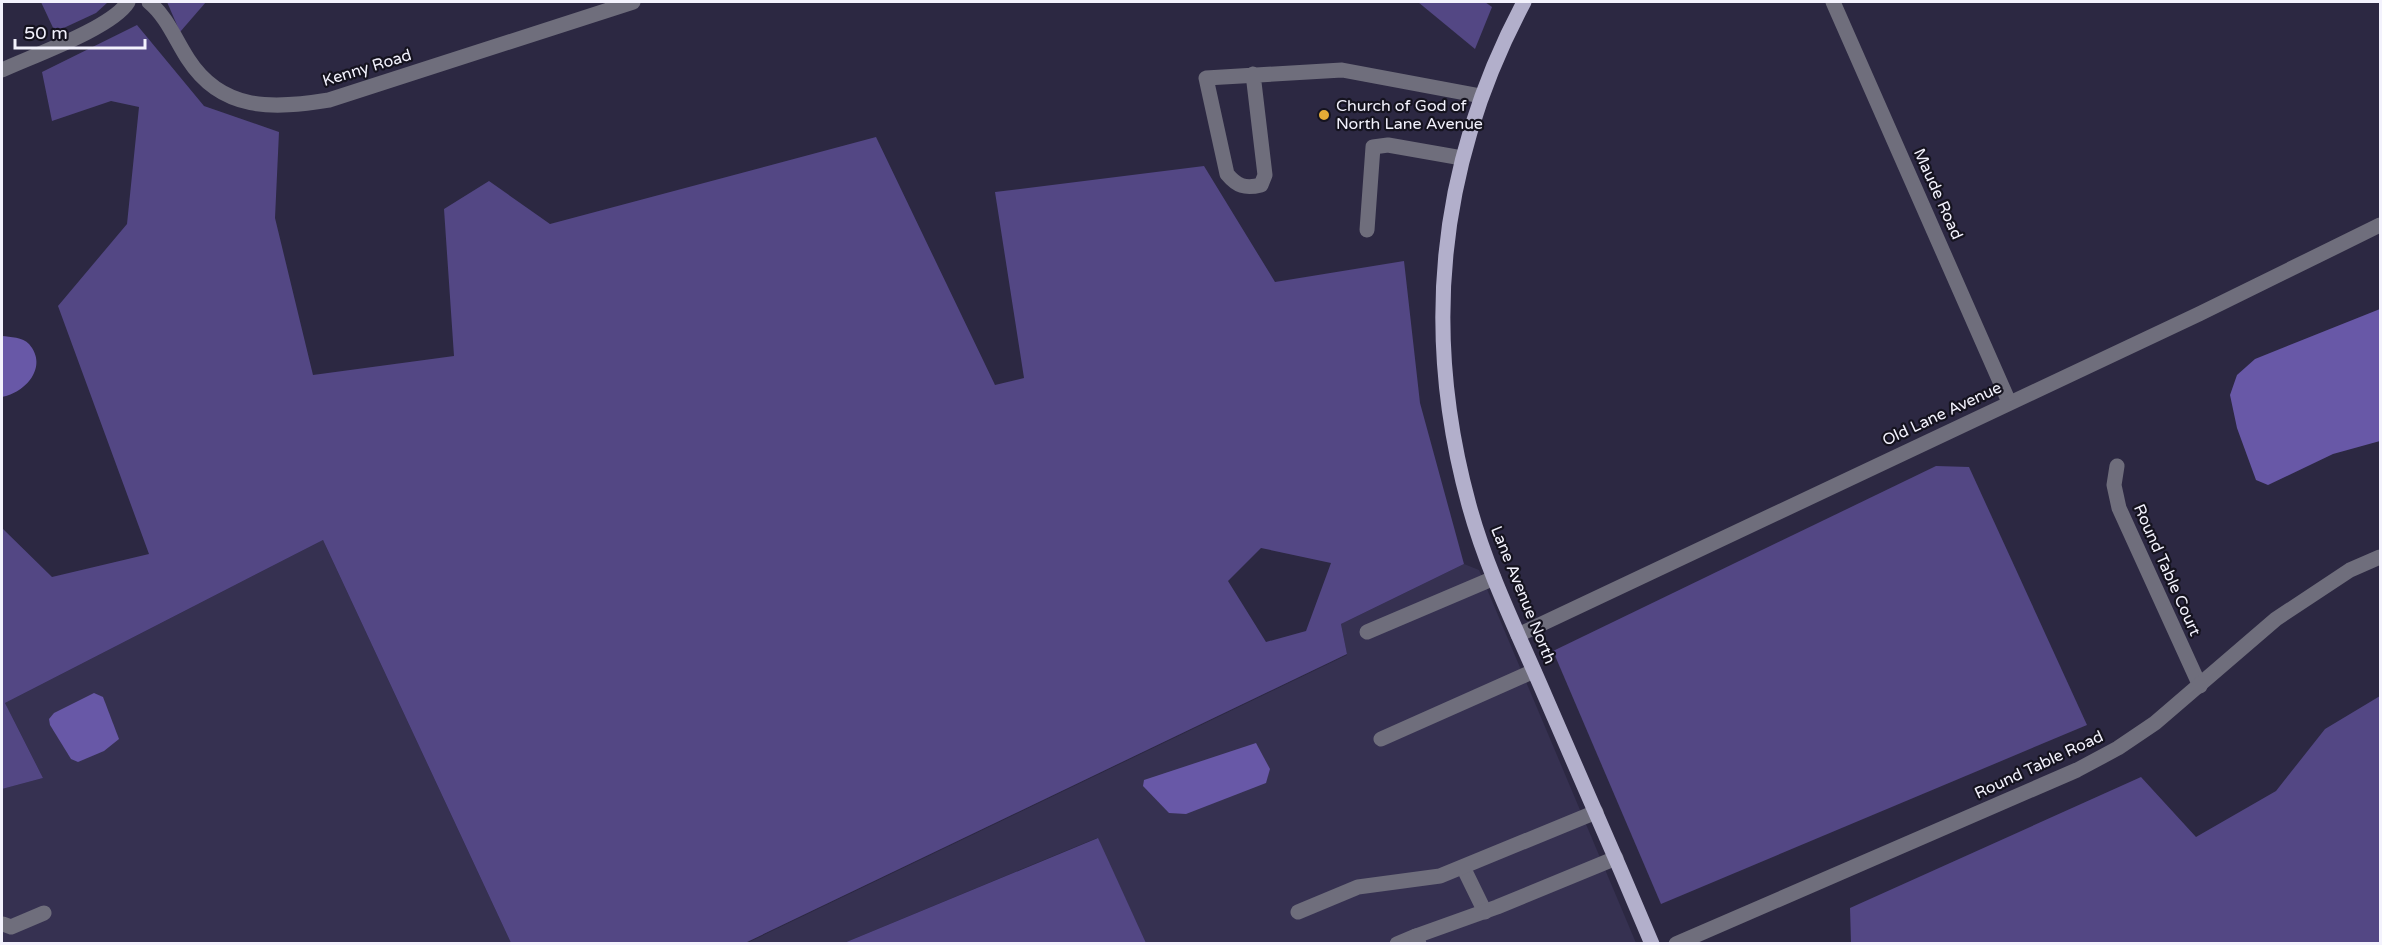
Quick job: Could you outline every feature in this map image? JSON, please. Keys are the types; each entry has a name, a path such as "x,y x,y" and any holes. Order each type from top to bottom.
{"main road":[{"name":"Lane Avenue North","path":"1524,2 1506,37 1481,96 1462,158 1447,244 1443,285 1442,341 1453,433 1469,506 1494,578 1652,944"}],"street":[{"path":"2,70 97,26 113,17 128,2"},
{"name":"Kenny Road","path":"148,2 160,11 189,61 210,84 230,98 267,106 298,105 329,100 633,2"},
{"name":"Maude Road","path":"1833,2 2009,402"},
{"path":"1253,75 1265,175 1261,185 1250,188 1236,185 1227,174 1206,78 1253,75 1342,70 1481,96"},
{"path":"1367,230 1373,147 1388,146 1462,158"},
{"name":"Old Lane Avenue","path":"1518,635 2199,314 2380,225"},
{"name":"Round Table Court","path":"2117,466 2114,485 2119,508 2200,686"},
{"name":"Round Table Road","path":"1676,944 2078,770 2118,748 2155,723 2276,619 2350,570 2380,557"},
{"path":"1367,632 1494,578"},
{"path":"1381,739 1534,670"},
{"path":"1298,912 1358,887 1440,876 1596,812"},
{"path":"1398,944 1418,940 1616,858"},
{"path":"1463,867 1485,912"},
{"path":"2,923 10,927 44,913"}],"shaded area":[{"path":"41,2 108,2 96,13 55,32"},
{"path":"167,2 206,2 180,32"},
{"path":"1418,2 1485,2 1492,7 1475,49"},
{"path":"137,25 204,106 279,132 275,218 313,375 454,356 444,209 489,181 550,224 876,137 995,385 1024,378 995,192 1204,166 1275,282 1404,261 1420,403 1464,564 1341,624 1347,654 745,943 511,943 323,540 5,703 43,778 2,789 2,528 52,577 149,554 58,306 127,224 139,107 111,101 52,121 42,72","holes":["1261,548 1331,563 1306,631 1266,642 1228,581"]},
{"path":"2380,309 2380,441 2333,454 2268,485 2256,480 2237,428 2230,395 2237,375 2255,359"},
{"path":"2,336 23,340 29,344 35,353 36,361 32,378 26,385 11,395 2,397"},
{"path":"1936,466 1969,467 2087,725 1661,904 1553,651"},
{"path":"323,540 511,943 2,944 2,789 43,778 5,703"},
{"path":"1464,564 1479,570 1636,943 1146,943 1097,838 844,943 745,944 1347,655 1341,624"},
{"path":"94,693 103,697 119,739 104,751 78,762 71,759 50,725 49,719 54,713"},
{"path":"2380,696 2380,943 1851,943 1850,908 2141,777 2196,837 2276,791 2325,729"},
{"path":"1256,743 1270,769 1266,783 1186,814 1169,813 1143,786 1144,780"},
{"path":"1098,838 1146,943 844,943"}],"place":[{"name":"Church of God of North Lane Avenue","path":"1324,115"}]}
